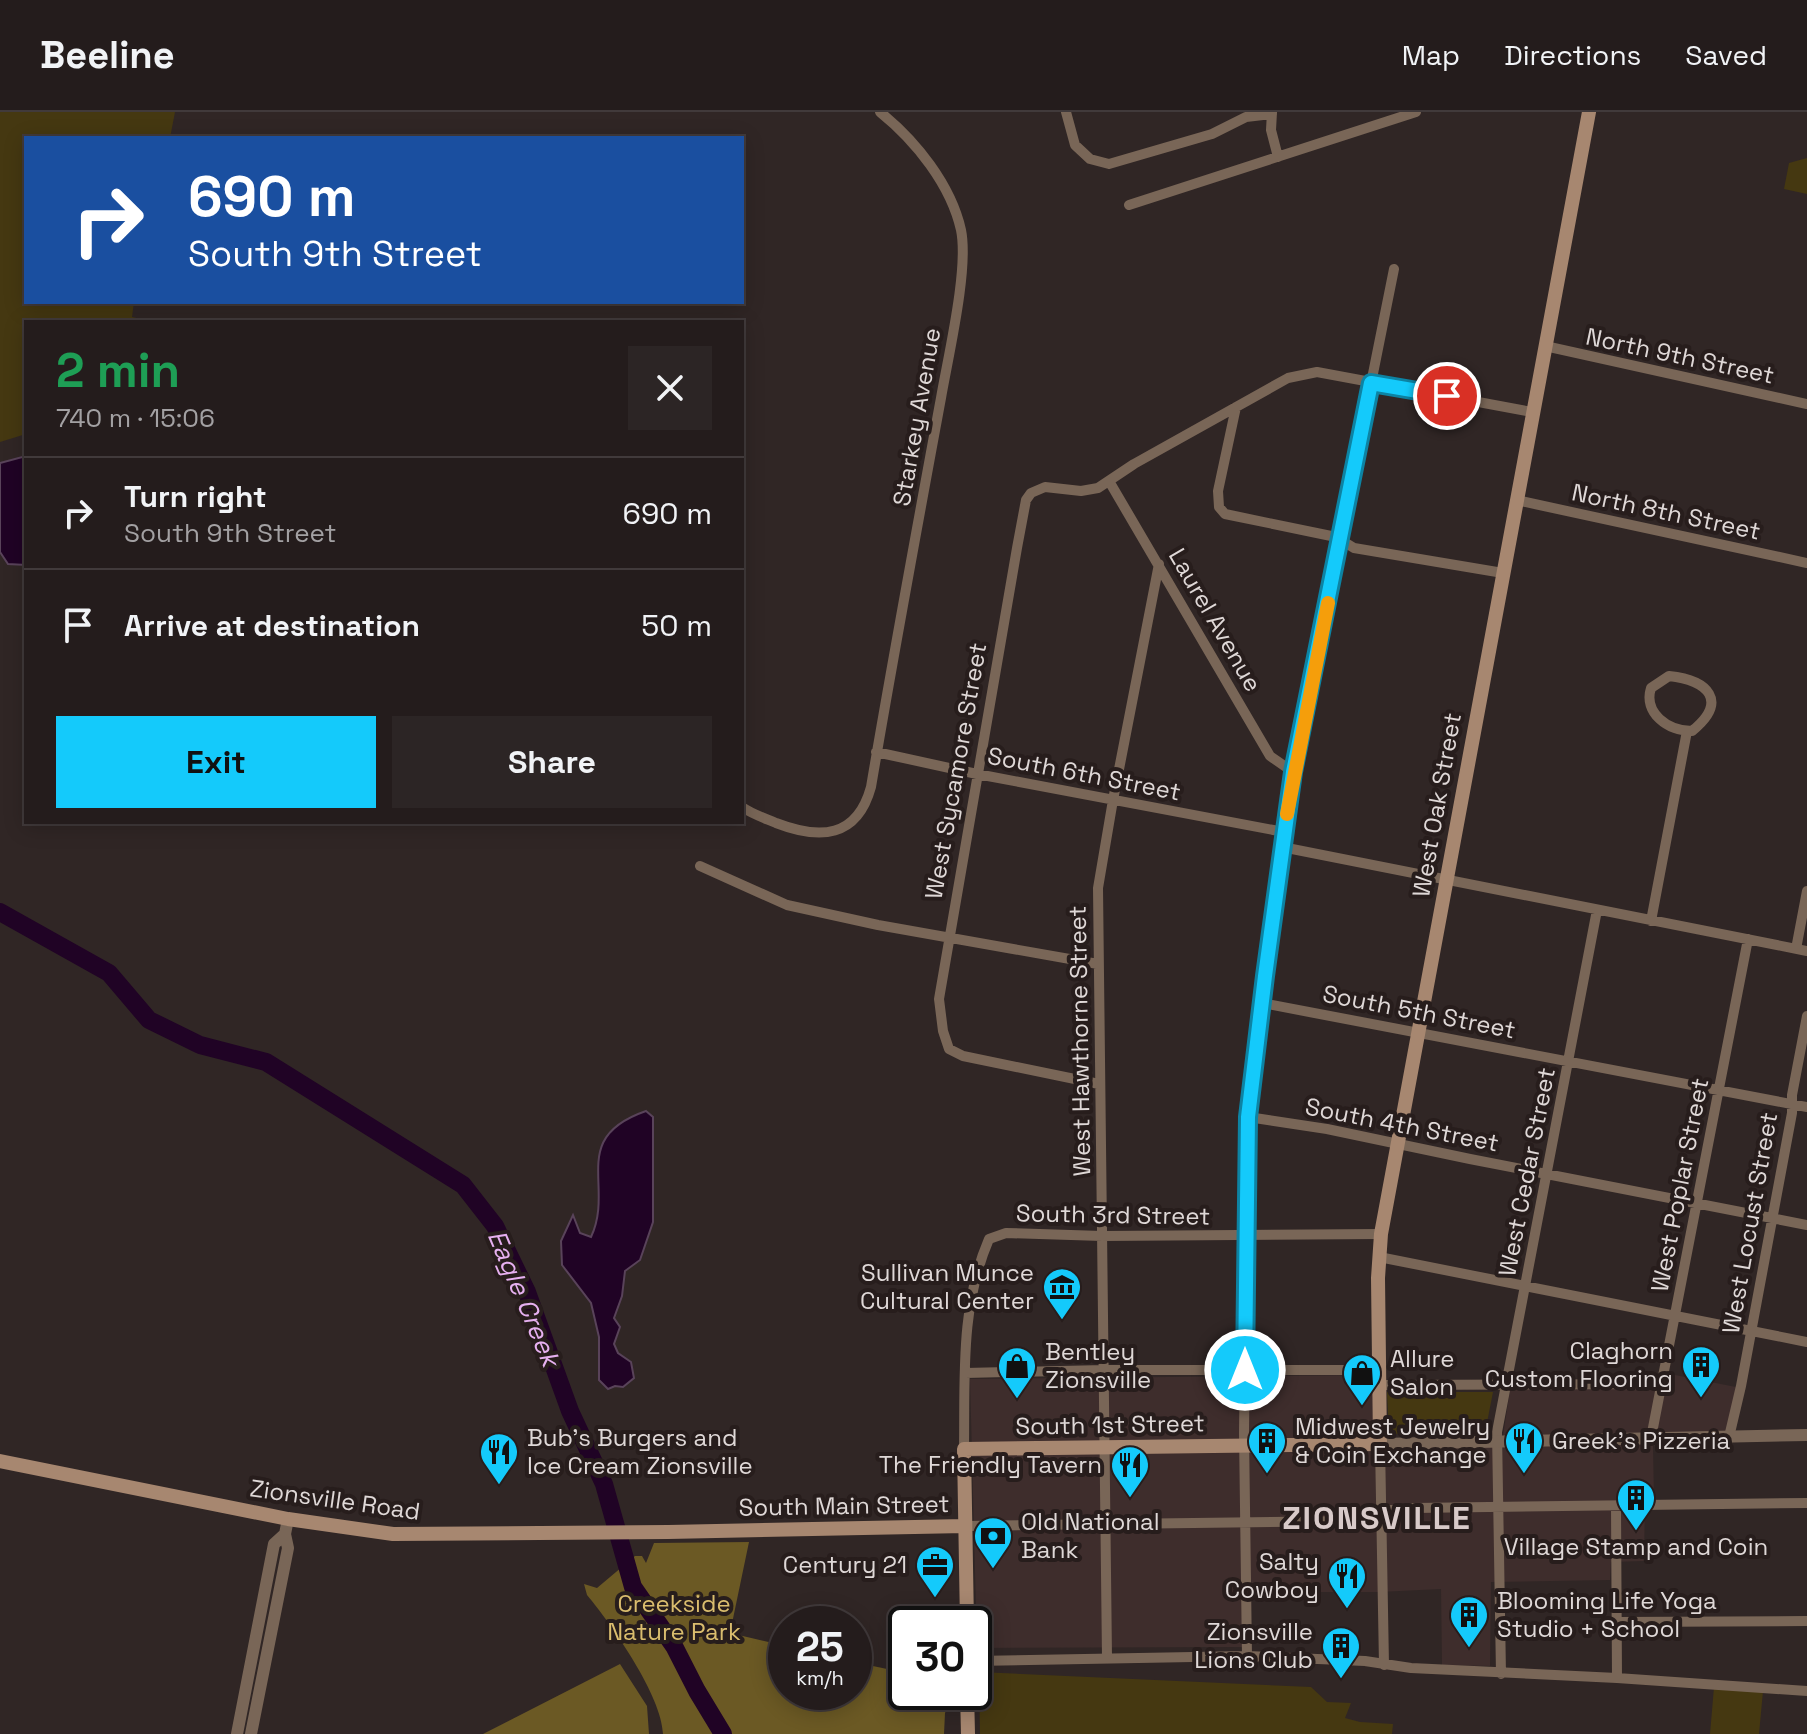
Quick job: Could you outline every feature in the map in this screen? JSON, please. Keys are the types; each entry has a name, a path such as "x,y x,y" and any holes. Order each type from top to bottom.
{"main road":[{"name":"West Oak Street","path":"1380,1444 1381,1234 1589,112"},
{"name":"South 1st Street","path":"964,1449 1380,1444"},
{"path":"964,1449 967,1606"},
{"name":"Zionsville Road","path":"0,1461 287,1526 393,1534 668,1532"},
{"name":"South Main Street","path":"668,1532 965,1526"},
{"path":"967,1710 968,1734"}],"street":[{"name":"Starkey Avenue","path":"744,808 800,832 819,834 837,830 862,811 871,787 946,369 963,252 956,215 939,178 914,146 880,112"},
{"path":"1066,112 1075,145 1090,159 1109,164 1212,134 1246,117 1272,113 1271,130 1278,157"},
{"path":"1129,205 1416,112"},
{"path":"1247,1656 1245,1236 1248,1117 1293,772 1394,269"},
{"name":"North 9th Street","path":"1545,346 1807,404"},
{"path":"1109,481 1288,378 1304,374 1317,372 1532,412"},
{"path":"1236,407 1218,491 1219,507 1225,514 1341,540 1354,548 1503,573"},
{"name":"West Sycamore Street","path":"1099,1084 963,1056 949,1049 945,1043 939,999 1026,500 1031,493 1045,487 1089,491 1109,481"},
{"name":"Laurel Avenue","path":"1109,481 1270,756 1293,772"},
{"name":"North 8th Street","path":"1516,500 1807,563"},
{"name":"West Hawthorne Street","path":"1107,1658 1098,888 1159,564"},
{"path":"1669,676 1695,682 1708,690 1712,700 1704,722 1687,731 1666,724 1650,708 1648,697 1651,688 1669,676"},
{"path":"1651,921 1687,731"},
{"name":"South 6th Street","path":"876,752 1284,832"},
{"path":"1282,847 1801,950 1807,891"},
{"path":"700,866 787,905 948,938 1098,964"},
{"name":"West Cedar Street","path":"1501,1674 1497,1442 1505,1385 1597,910"},
{"name":"West Poplar Street","path":"1651,1438 1748,939"},
{"name":"South 5th Street","path":"1262,1003 1807,1107"},
{"name":"West Locust Street","path":"1729,1437 1741,1386 1807,1016"},
{"name":"South 4th Street","path":"1248,1117 1327,1129 1807,1225"},
{"name":"South 3rd Street","path":"965,1373 966,1323 980,1260 989,1239 1006,1233 1102,1236 1381,1234"},
{"path":"1379,1257 1807,1342"},
{"path":"964,1449 965,1373 1245,1370 1505,1385 1662,1384"},
{"name":"South 1st Street","path":"1380,1444 1807,1435"},
{"name":"West Oak Street","path":"1380,1444 1384,1665"},
{"name":"South Main Street","path":"965,1526 1352,1521 1381,1511 1807,1503"},
{"path":"1616,1506 1617,1678"},
{"path":"237,1734 274,1544 287,1526"},
{"path":"251,1734 288,1548 287,1526"},
{"path":"1617,1622 1807,1621"},
{"path":"992,1661 1247,1656 1807,1691"}],"shaded area":[{"path":"0,112 175,112 170,136 24,136 24,304 134,304 132,317 146,320 24,320 24,435 0,442"},
{"path":"1807,158 1807,194 1784,189 1789,163"},
{"path":"24,457 24,565 8,564 0,552 0,463"},
{"path":"646,1111 653,1117 653,1222 640,1260 625,1271 622,1296 614,1318 620,1327 614,1344 618,1353 631,1362 634,1378 623,1387 608,1389 599,1380 599,1337 591,1303 562,1265 561,1241 573,1215 580,1233 591,1237 597,1218 601,1149 608,1135 622,1122"},
{"path":"1670,1374 1736,1387 1728,1442 1653,1446 1654,1498 1645,1499 1644,1561 1611,1562 1610,1580 1491,1582 1490,1666 1442,1665 1441,1589 1242,1592 1242,1647 992,1648 992,1606 976,1606 970,1379 1373,1375 1373,1447 1502,1442 1510,1390 1666,1388"},
{"path":"1387,1392 1493,1392 1485,1433 1389,1434"},
{"path":"992,1673 1311,1687 1327,1702 1351,1703 1345,1718 1393,1724 1392,1734 980,1734 980,1710 992,1710"},
{"path":"1714,1687 1763,1691 1759,1734 1710,1734"}],"green space":[{"name":"Creekside Nature Park","path":"749,1542 730,1633 768,1642 768,1710 872,1710 872,1666 888,1669 888,1710 946,1710 944,1734 663,1734 654,1700 645,1681 622,1642 587,1595 584,1584 597,1588 635,1556 642,1556 646,1563 654,1543"},
{"path":"620,1664 647,1706 649,1734 483,1734"}],"waterway":[{"name":"Eagle Creek","path":"0,912 109,973 149,1020 200,1045 266,1062 463,1185 495,1226 527,1292 570,1411 604,1484 633,1587 674,1646 723,1734"}],"slow traffic":[{"path":"1287,814 1328,603"}],"place":[{"name":"Sullivan Munce Cultural Center","path":"1062,1321"},
{"name":"Claghorn Custom Flooring","path":"1701,1399"},
{"name":"Bentley Zionsville","path":"1017,1400"},
{"name":"Allure Salon","path":"1362,1407"},
{"name":"Midwest Jewelry & Coin Exchange","path":"1267,1475"},
{"name":"Greek's Pizzeria","path":"1524,1475"},
{"name":"Bub's Burgers and Ice Cream Zionsville","path":"499,1486"},
{"name":"The Friendly Tavern","path":"1130,1499"},
{"name":"Village Stamp and Coin","path":"1636,1532"},
{"name":"Old National Bank","path":"993,1570"},
{"name":"Century 21","path":"935,1599"},
{"name":"Salty Cowboy","path":"1347,1610"},
{"name":"Blooming Life Yoga Studio + School","path":"1469,1649"},
{"name":"Zionsville Lions Club","path":"1341,1680"}],"district":[{"name":"ZIONSVILLE","path":"1377,1518"}],"route":[{"path":"1245,1370 1248,1117 1265,976 1293,772 1371,383 1447,396"}]}
